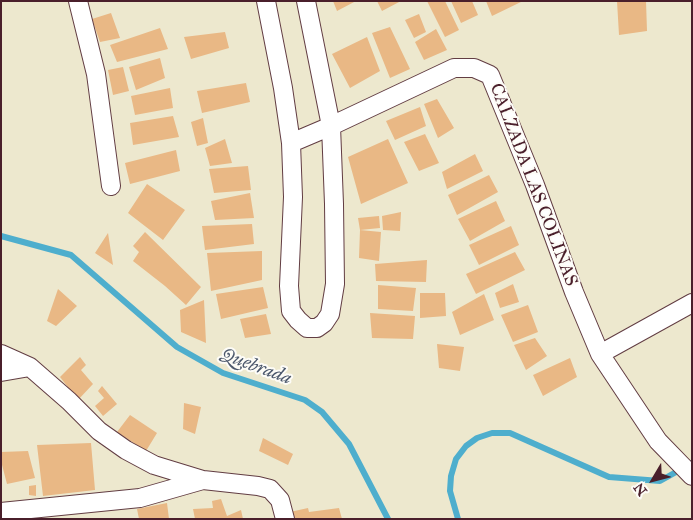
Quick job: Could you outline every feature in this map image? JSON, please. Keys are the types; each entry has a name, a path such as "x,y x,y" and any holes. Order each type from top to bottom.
{"street":[{"path":"78,1 96,74 111,186"},
{"path":"266,1 283,88 291,143 293,197 289,286 292,311 307,328 318,328 330,314 335,284 336,250 331,126 306,1"},
{"name":"CALZADA LAS COLINAS","path":"291,143 454,68 474,68 490,75 535,185 574,292 600,354 658,441 692,476"},
{"path":"600,354 692,302"},
{"path":"1,354 30,367 69,401 99,431 126,450 154,464 203,480 258,486 270,490 280,500 285,519"},
{"path":"1,372 30,367"},
{"path":"1,512 140,498 203,480"}],"building":[{"path":"333,1 356,1 337,11"},
{"path":"377,1 401,1 382,11"},
{"path":"427,1 445,1 459,30 445,37"},
{"path":"451,1 472,1 478,15 461,23"},
{"path":"486,1 523,1 492,16"},
{"path":"617,1 646,1 647,31 619,35"},
{"path":"111,13 120,38 100,42 92,19"},
{"path":"419,14 426,32 414,38 405,20"},
{"path":"390,27 410,69 390,78 372,33"},
{"path":"160,28 168,49 117,62 110,45"},
{"path":"436,29 447,50 424,60 415,42"},
{"path":"225,32 229,48 191,59 184,37"},
{"path":"367,37 380,71 350,88 332,54"},
{"path":"160,58 165,78 136,90 129,67"},
{"path":"123,67 129,91 113,95 108,70"},
{"path":"246,83 250,102 202,113 197,91"},
{"path":"170,88 173,108 135,115 131,96"},
{"path":"437,99 454,128 438,138 424,104"},
{"path":"420,107 426,126 395,140 386,121"},
{"path":"173,116 179,137 133,145 130,123"},
{"path":"203,118 208,143 197,146 191,122"},
{"path":"425,134 439,163 419,171 404,142"},
{"path":"225,139 232,163 210,166 205,148"},
{"path":"388,139 408,183 361,204 348,157"},
{"path":"176,150 180,171 130,184 125,163"},
{"path":"475,154 483,171 447,189 442,172"},
{"path":"248,166 251,190 214,193 209,169"},
{"path":"489,175 498,192 457,215 448,195"},
{"path":"147,184 185,210 163,240 128,213"},
{"path":"250,193 254,218 215,220 211,201"},
{"path":"496,201 505,221 470,241 458,219"},
{"path":"401,212 400,231 383,230 382,216"},
{"path":"379,216 380,228 360,230 358,218"},
{"path":"252,224 254,244 205,250 202,226"},
{"path":"511,226 519,245 479,265 469,245"},
{"path":"360,230 381,232 379,261 359,258"},
{"path":"145,232 201,287 186,305 133,261 139,252 133,246"},
{"path":"108,233 113,265 95,253"},
{"path":"262,251 262,280 211,291 207,253"},
{"path":"515,252 525,270 476,294 466,274"},
{"path":"427,260 426,282 376,281 375,264"},
{"path":"513,284 519,302 500,308 495,293"},
{"path":"378,285 416,288 413,311 378,309"},
{"path":"263,287 268,308 221,319 216,294"},
{"path":"58,289 77,306 56,326 47,321"},
{"path":"420,293 445,293 446,316 420,318"},
{"path":"484,294 494,320 460,335 452,312"},
{"path":"204,300 206,343 181,332 180,310"},
{"path":"528,305 538,332 513,342 501,315"},
{"path":"370,313 415,316 413,339 372,338"},
{"path":"266,314 271,334 245,338 240,319"},
{"path":"535,338 547,356 526,370 514,345"},
{"path":"437,344 464,347 460,371 439,368"},
{"path":"80,357 86,365 81,370 93,384 78,400 60,377"},
{"path":"570,358 577,377 543,396 533,375"},
{"path":"102,386 117,404 103,416 95,406 104,398 98,391"},
{"path":"184,403 201,407 195,434 183,429"},
{"path":"130,415 157,433 146,451 117,432"},
{"path":"263,438 293,454 288,465 259,451"},
{"path":"91,443 95,490 43,496 37,445"},
{"path":"28,451 35,478 7,484 1,461 1,452"},
{"path":"36,485 36,496 29,495 29,486"},
{"path":"221,499 227,516 241,510 243,519 195,519 193,509 213,508 212,501"},
{"path":"167,503 169,519 139,519 137,509"},
{"path":"308,508 309,512 339,508 342,519 291,519 290,512"}],"waterway":[{"name":"Quebrada","path":"1,236 71,255 177,347 223,373 305,400 322,412 349,444 388,519"},
{"path":"458,519 450,491 451,476 456,459 466,446 477,438 492,433 510,433 609,477 660,481 692,463"}]}
